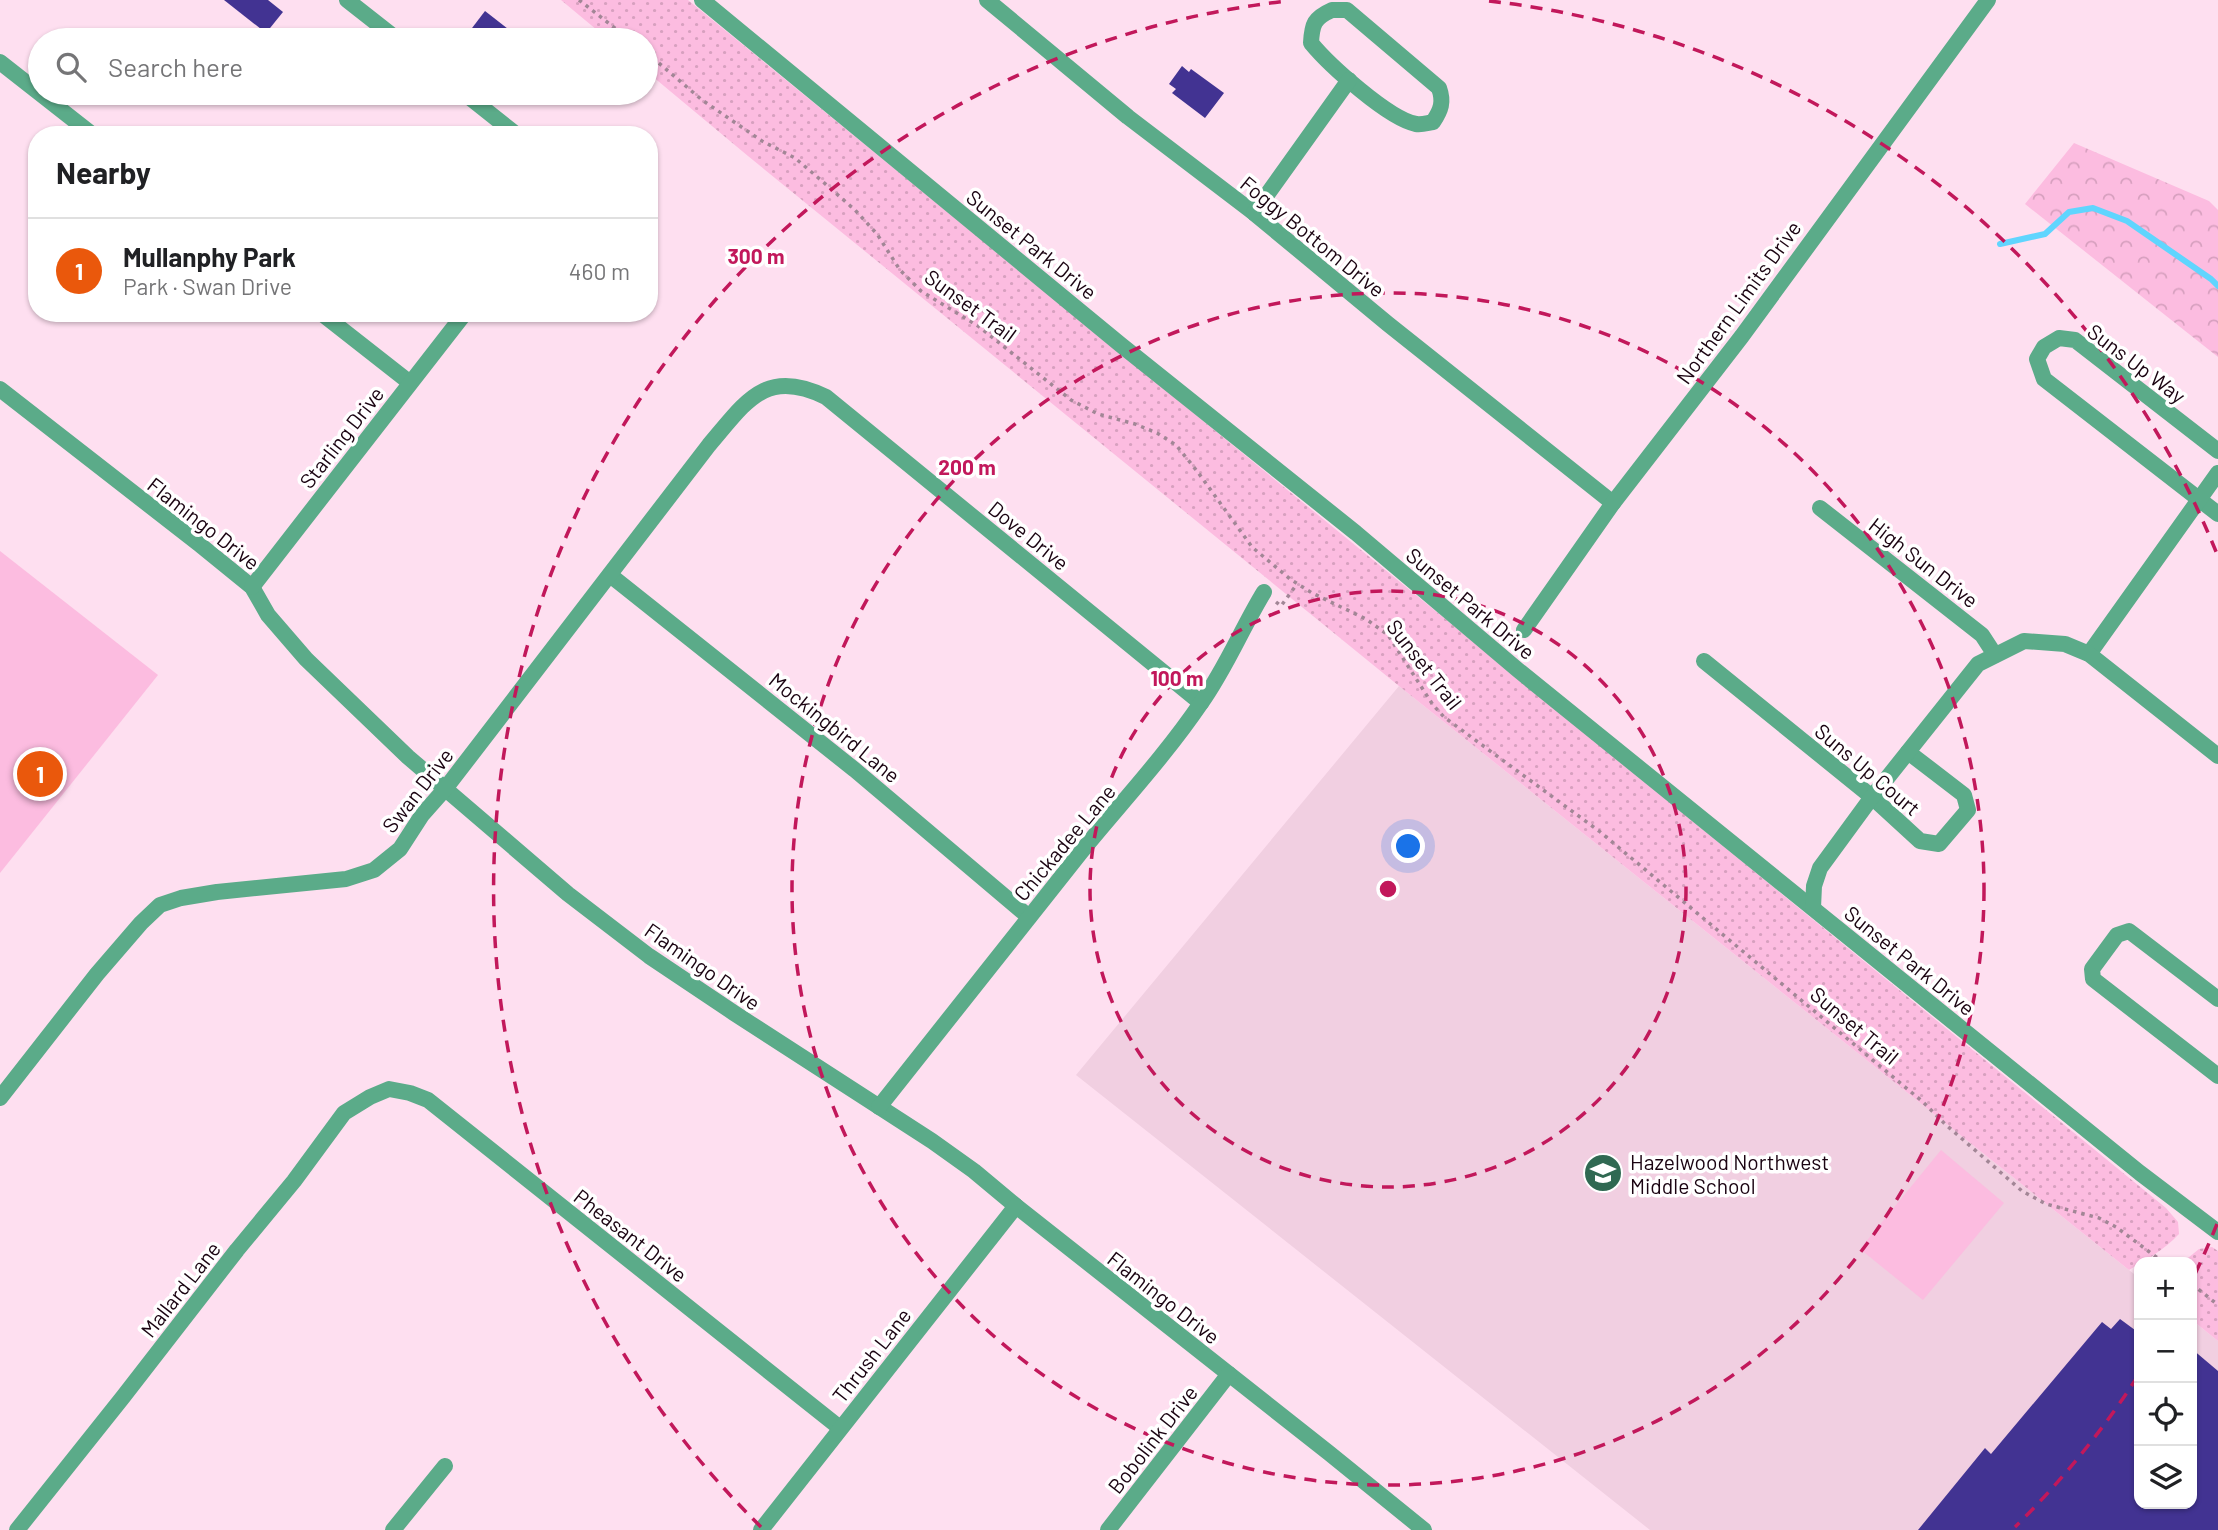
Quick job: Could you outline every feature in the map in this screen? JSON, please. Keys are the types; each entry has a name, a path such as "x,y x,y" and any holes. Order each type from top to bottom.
{"street":[{"path":"347,0 383,28"},
{"name":"Sunset Park Drive","path":"702,0 1121,345 1356,533 1518,670 2140,1173 2218,1232"},
{"name":"Foggy Bottom Drive","path":"987,0 1004,5 1128,117 1254,213 1388,324 1613,503"},
{"name":"Northern Limits Drive","path":"1524,630 1613,503 1742,336 1988,0"},
{"path":"1332,10 1347,10 1439,88 1443,99 1440,112 1433,122 1419,125 1401,119 1349,80 1323,58 1311,43 1312,27 1320,15 1332,10"},
{"path":"0,62 28,84"},
{"path":"1254,213 1349,80"},
{"path":"55,105 82,126"},
{"path":"479,105 506,126"},
{"path":"332,322 409,382"},
{"name":"Starling Drive","path":"252,587 458,322"},
{"name":"Suns Up Way","path":"2218,451 2075,340 2059,338 2044,347 2037,359 2044,379 2218,514"},
{"name":"Swan Drive","path":"0,1098 97,974 160,905 181,898 217,892 346,878 374,870 400,849 422,815 445,789 709,445 747,401 768,388 791,384"},
{"name":"Dove Drive","path":"791,384 811,389 826,397 1201,703"},
{"name":"Flamingo Drive","path":"0,389 252,587 268,615 306,659 408,757 568,894 649,956 974,1171 1423,1530"},
{"path":"2089,654 2218,472"},
{"name":"High Sun Drive","path":"1820,508 1982,635 1995,655"},
{"name":"Mockingbird Lane","path":"610,576 844,762 1029,917"},
{"name":"Chickadee Lane","path":"879,1107 1029,917 1142,782 1225,666 1243,627 1264,592"},
{"path":"1813,908 1814,887 1820,868 1872,797 1978,664 2024,641 2065,644 2089,654 2218,756"},
{"name":"Suns Up Court","path":"1704,661 1872,797 1920,841 1939,844 1968,810 1964,794 1908,752"},
{"path":"2218,999 2129,932 2117,935 2092,969 2093,979 2218,1076"},
{"name":"Pheasant Drive","path":"389,1089 428,1100 840,1428"},
{"name":"Mallard Lane","path":"17,1530 294,1181 344,1113 389,1089"},
{"name":"Thrush Lane","path":"761,1530 1016,1206"},
{"name":"Bobolink Drive","path":"1108,1530 1229,1374"},
{"path":"393,1530 445,1466"}],"path":[{"path":"579,0 615,28"},
{"name":"Sunset Trail","path":"658,62 702,100 754,135 795,158 822,181 877,234 900,270 920,291 978,326 1071,400 1098,414 1146,429 1177,446 1252,547 1290,579 1312,593 1366,619 1388,635 1444,718 1531,779 1619,848 1923,1102 2022,1191 2046,1204 2099,1218 2116,1227 2156,1257"},
{"path":"2197,1288 2218,1305"}],"shaded area":[{"name":"Hazelwood Northwest Middle School","path":"1399,686 2134,1274 2134,1509 2197,1509 2197,1324 2218,1341 2218,1530 1650,1530 1076,1075"}],"green space":[{"path":"561,0 688,0 2166,1208 2178,1222 2179,1234 2150,1257 2134,1257 2134,1267 2129,1270 1399,686 658,81 658,28 595,28"},
{"path":"2074,143 2209,201 2218,210 2218,357 2025,204"},
{"path":"0,551 158,675 0,873"},
{"path":"1941,1150 2004,1203 1923,1300 1860,1249"},
{"path":"2212,1247 2218,1251 2218,1341 2197,1324 2197,1257 2189,1257 2199,1249"}],"building":[{"path":"224,0 268,0 283,12 270,28 260,28"},
{"path":"485,11 507,28 472,28"},
{"path":"1182,66 1189,72 1191,69 1224,93 1205,118 1172,93 1176,89 1169,84"},
{"path":"2120,1319 2134,1329 2134,1509 2197,1509 2197,1353 2218,1371 2218,1530 1918,1530 1985,1448 1991,1454 2102,1322 2111,1329"}],"waterway":[{"path":"2000,244 2045,234 2069,212 2093,208 2127,221 2218,286"}],"place":[{"name":"Mullanphy Park","path":"40,774"},
{"name":"Hazelwood Northwest Middle School","path":"1603,1173"}]}
